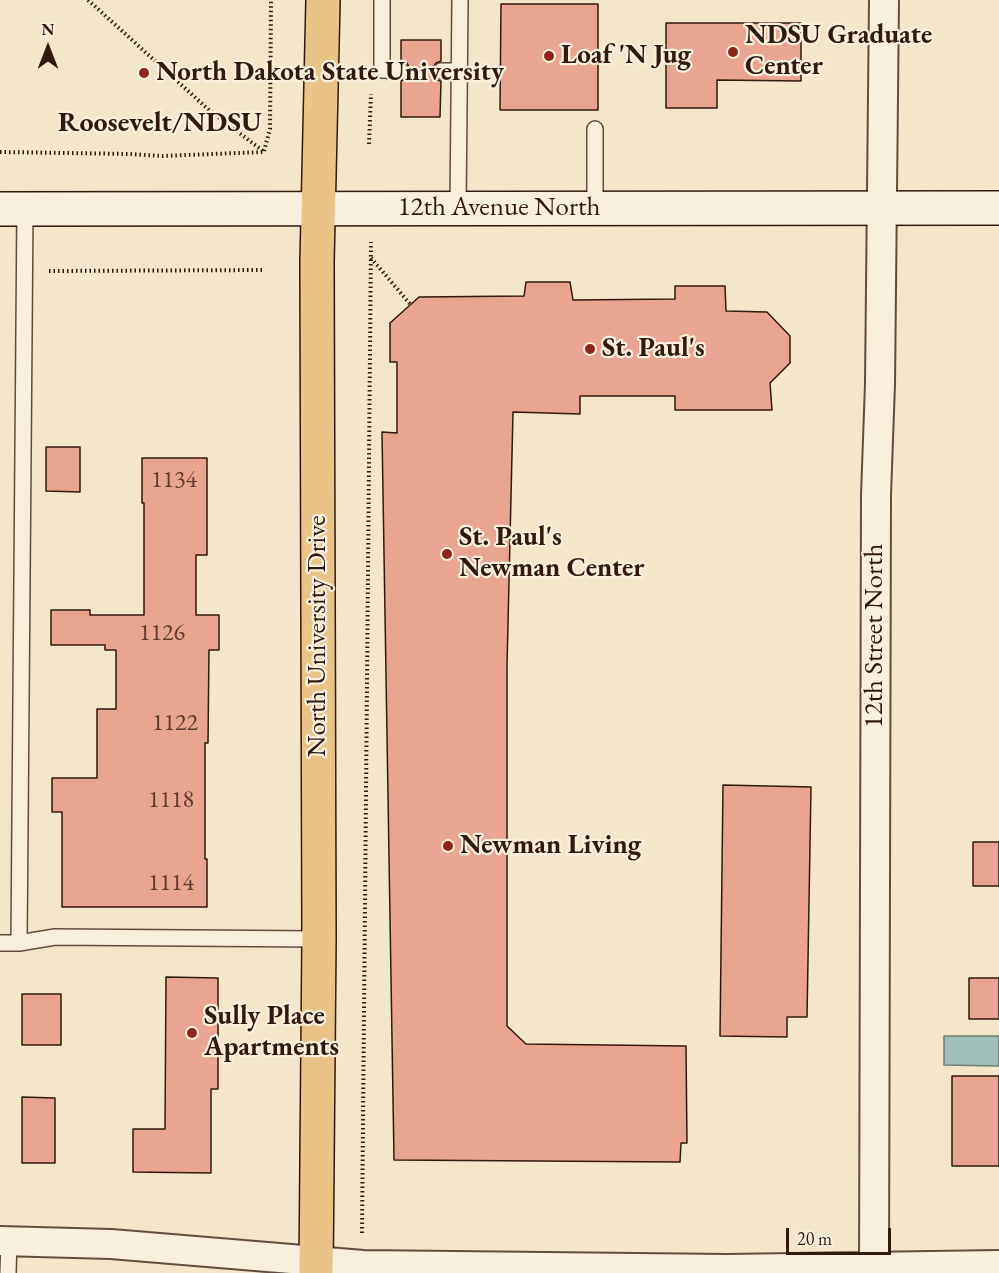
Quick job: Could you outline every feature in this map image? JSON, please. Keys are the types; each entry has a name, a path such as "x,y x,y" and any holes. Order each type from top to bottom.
{"main road":[{"name":"North University Drive","path":"316,1267 317,309 323,0"},
{"name":"12th Avenue North","path":"13,208 999,208"}],"street":[{"name":"12th Street North","path":"874,1270 876,495 880,384 884,0"},
{"path":"4,1241 111,1244 316,1267 363,1264 874,1270 999,1264"}],"lane":[{"path":"382,0 382,70 401,71"},
{"path":"458,208 460,0"},
{"path":"441,71 460,71"},
{"path":"596,129 596,208"},
{"path":"13,208 25,271 19,943"},
{"path":"0,943 19,943 55,937 318,939"},
{"path":"4,1241 8,1273"}],"path":[{"path":"88,0 209,110 263,152"},
{"path":"263,152 270,129 271,0"},
{"path":"0,152 162,156 263,152"},
{"path":"362,1233 371,236"},
{"path":"371,258 410,304"},
{"path":"25,271 265,270"}],"water":[{"path":"944,1036 999,1036 999,1066 944,1065"}],"building":[{"name":"Loaf 'N Jug","path":"501,4 598,4 598,110 500,110"},
{"name":"NDSU Graduate Center","path":"666,23 801,23 801,81 717,80 717,108 666,108"},
{"path":"401,40 441,40 441,61 436,63 431,70 433,76 441,81 440,117 401,117 401,81 409,77 411,71 407,63 401,61"},
{"path":"526,282 570,282 573,300 675,299 675,286 725,286 726,311 767,312 790,336 790,363 770,383 772,410 675,410 675,396 580,396 580,414 513,412 507,666 507,1026 526,1044 686,1046 687,1143 681,1143 680,1162 394,1160 382,432 397,433 397,362 390,362 390,323 419,297 524,296"},
{"path":"46,447 80,447 80,492 46,491"},
{"path":"142,458 207,458 207,555 196,555 196,615 219,615 219,650 209,650 208,743 205,743 207,907 62,907 62,812 52,812 52,778 97,778 97,709 116,709 116,650 105,650 105,645 51,645 51,610 90,610 90,615 144,615"},
{"path":"723,785 811,787 807,1017 787,1017 787,1037 720,1036"},
{"path":"973,842 999,842 999,886 973,886"},
{"path":"166,977 218,978 218,1089 211,1089 211,1173 133,1172 133,1129 165,1129"},
{"path":"969,978 999,978 999,1019 969,1019"},
{"path":"22,994 61,994 61,1045 22,1045"},
{"path":"952,1076 999,1076 999,1166 952,1166"},
{"path":"22,1097 55,1098 55,1163 22,1163"}],"place":[{"name":"NDSU Graduate Center","path":"733,52"},
{"name":"Loaf 'N Jug","path":"549,56"},
{"name":"North Dakota State University","path":"144,73"},
{"name":"St. Paul's","path":"590,349"},
{"name":"St. Paul's Newman Center","path":"447,554"},
{"name":"Newman Living","path":"448,846"},
{"name":"Sully Place Apartments","path":"192,1033"}],"district":[{"name":"Roosevelt/NDSU","path":"160,123"}]}
